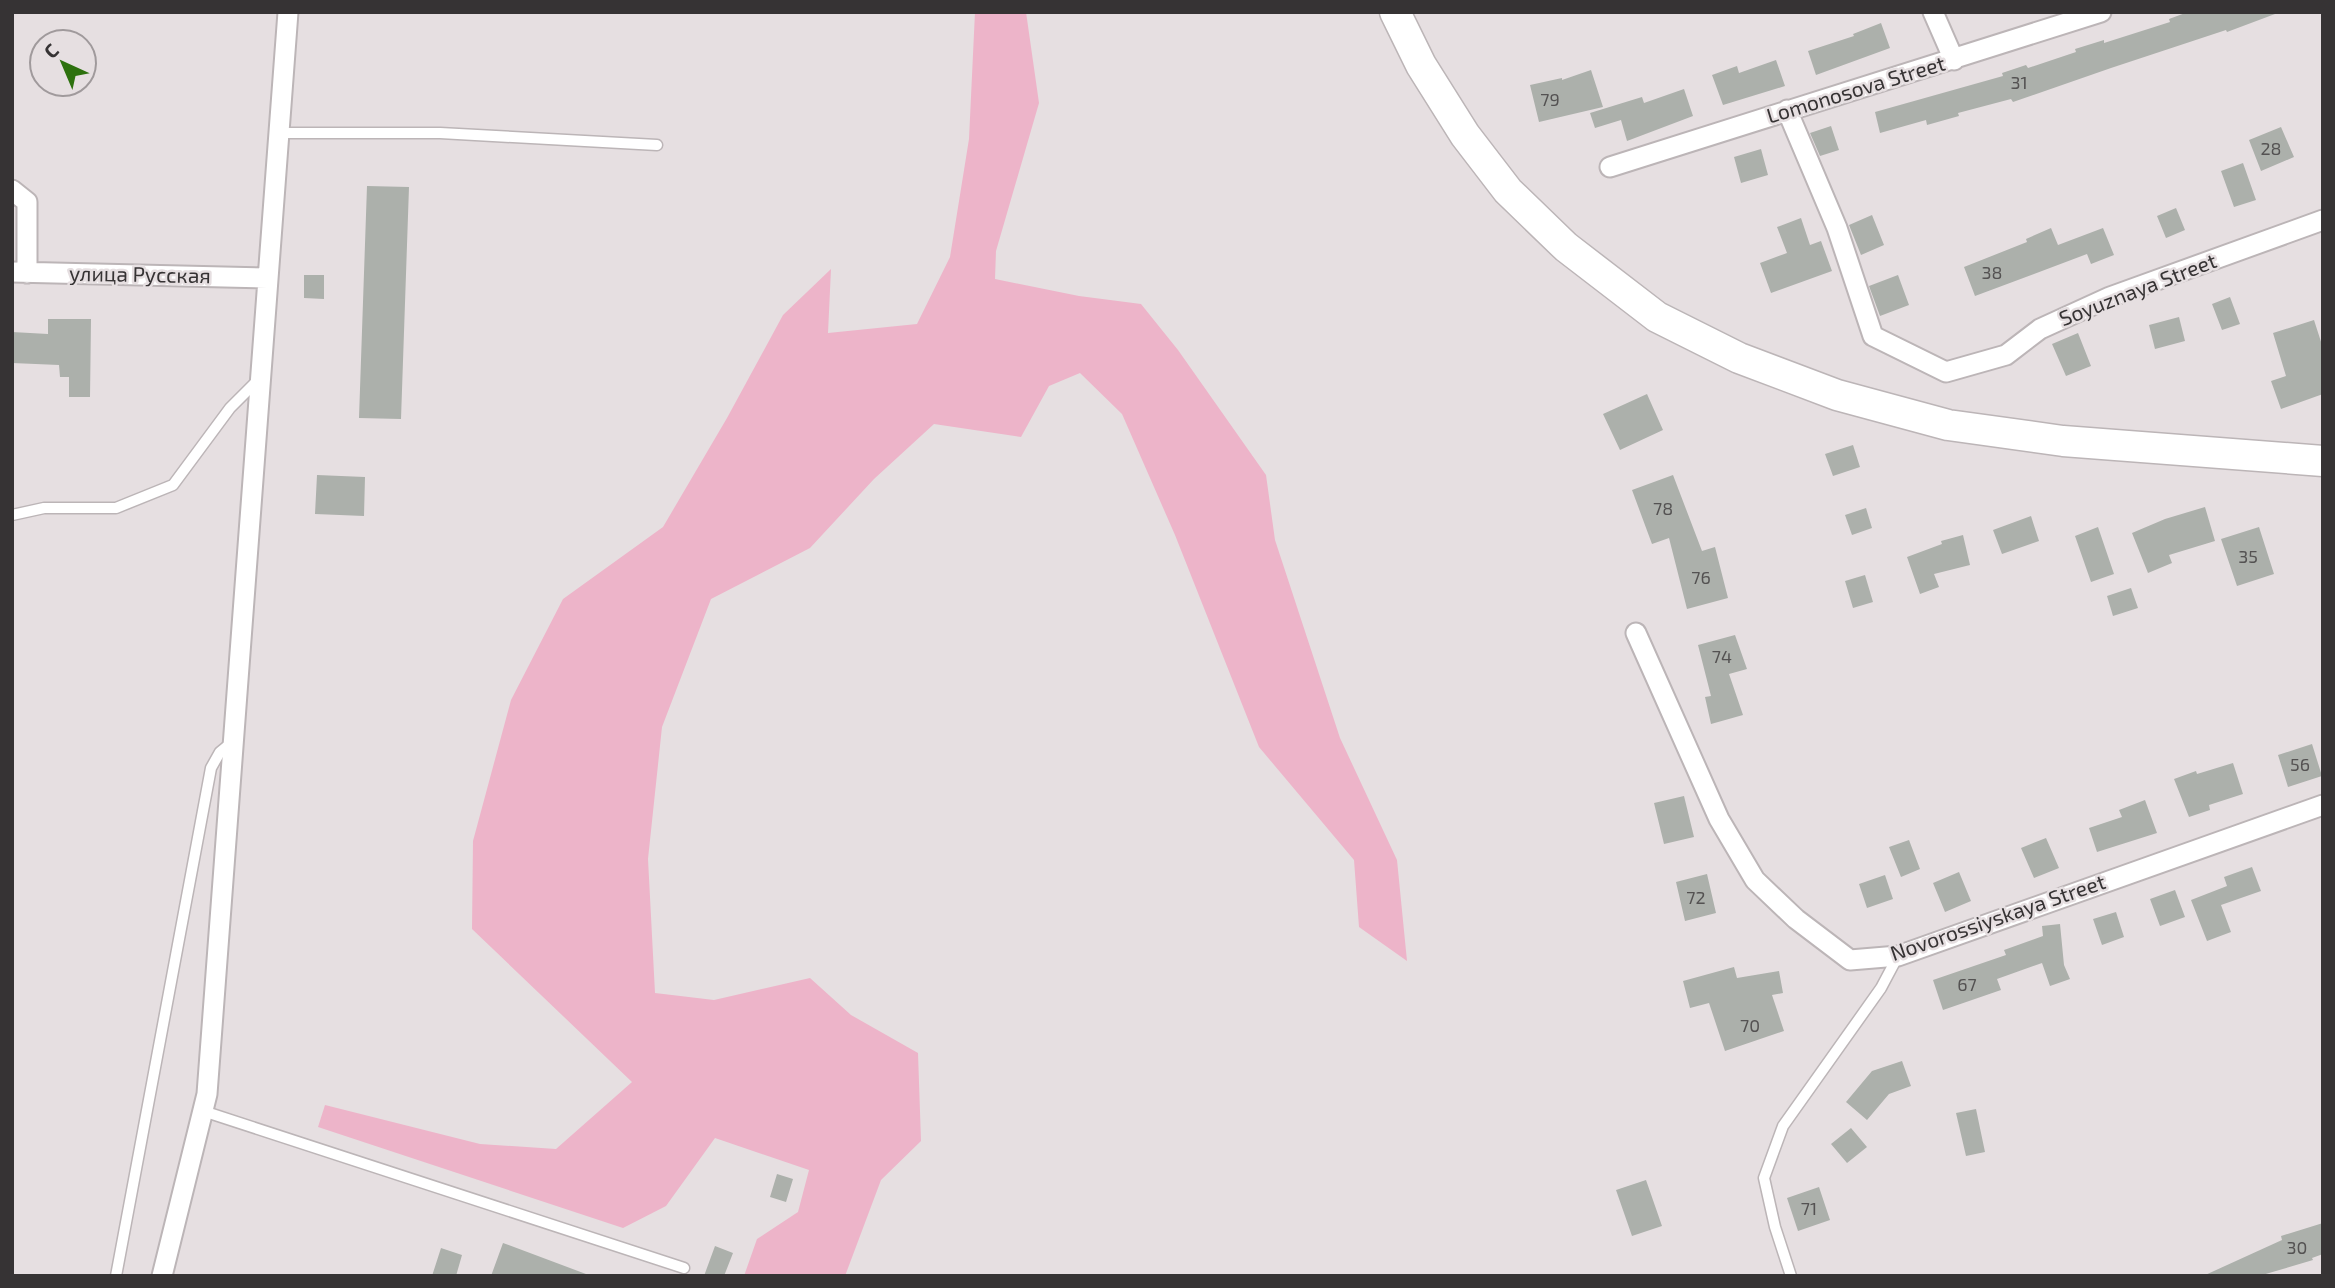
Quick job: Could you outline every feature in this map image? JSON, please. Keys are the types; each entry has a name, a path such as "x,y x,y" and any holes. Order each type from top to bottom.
{"main road":[{"path":"1395,12 1421,65 1465,135 1508,191 1566,247 1657,317 1739,358 1836,396 1948,425 2063,440 2323,461"}],"street":[{"path":"162,1276 207,1094 288,12"},
{"path":"1933,12 1954,60"},
{"name":"Lomonosova Street","path":"1610,167 2101,12"},
{"name":"Soyuznaya Street","path":"1787,110 1837,228 1873,336 1946,372 2006,355 2040,329 2110,297 2323,220"},
{"path":"12,190 27,202 20,272"},
{"name":"улица Русская","path":"20,272 268,278"},
{"name":"Novorossiyskaya Street","path":"1636,633 1718,819 1755,880 1796,919 1850,960 1898,956 2323,804"}],"lane":[{"path":"279,133 440,133 657,145"},
{"path":"12,515 44,508 116,508 173,485 230,408 261,377"},
{"path":"116,1276 211,768 220,752 233,742"},
{"path":"1791,1276 1775,1227 1764,1178 1783,1126 1881,988 1898,956"},
{"path":"203,1111 684,1268"}],"shaded area":[{"path":"975,12 1026,12 1039,103 996,251 995,279 1079,296 1141,304 1178,350 1266,475 1275,540 1340,738 1397,860 1407,961 1359,927 1354,860 1259,747 1175,535 1122,414 1080,373 1049,386 1021,437 934,424 874,479 810,548 711,599 662,727 648,859 655,993 714,1000 810,978 851,1015 918,1053 921,1141 881,1180 845,1276 744,1276 757,1239 798,1212 809,1170 715,1138 666,1206 623,1228 318,1127 325,1105 480,1144 556,1149 632,1082 472,929 473,841 511,700 563,599 663,527 783,315 831,269 828,333 917,324 950,257 969,139"}],"building":[{"path":"2188,12 2275,14 2013,102 2011,99 1958,113 1959,116 1927,125 1926,120 1880,133 1875,112 2003,76 2002,73 2026,65 2028,68 2076,52 2075,49 2104,40 2104,43 2170,22 2169,19"},
{"path":"1881,23 1890,48 1816,75 1808,51 1854,36 1853,34"},
{"path":"1776,60 1785,86 1723,105 1712,75 1737,66 1739,73"},
{"path":"1591,70 1603,107 1539,122 1530,85 1562,80"},
{"path":"1684,89 1693,116 1627,141 1621,120 1595,128 1590,113 1642,97 1644,103"},
{"path":"1831,126 1839,150 1820,156 1810,133"},
{"path":"2281,127 2294,157 2261,171 2249,140"},
{"path":"1761,149 1768,175 1741,183 1734,157"},
{"path":"2243,163 2256,200 2234,207 2221,171"},
{"path":"367,186 409,187 401,419 359,418"},
{"path":"2176,208 2185,230 2166,238 2157,216"},
{"path":"1872,215 1884,245 1861,255 1849,225"},
{"path":"1801,218 1810,245 1821,241 1832,271 1771,293 1760,263 1787,253 1777,227"},
{"path":"2051,228 2058,245 2103,228 2114,255 2091,264 2087,254 1975,296 1964,267 2027,242 2026,239"},
{"path":"304,275 324,275 324,299 304,298"},
{"path":"1898,275 1909,305 1880,316 1869,286"},
{"path":"2230,297 2240,324 2222,330 2212,304"},
{"path":"2179,317 2185,341 2155,349 2149,325"},
{"path":"48,319 91,319 90,397 69,397 69,377 60,377 59,365 12,363 12,332 48,334"},
{"path":"2314,320 2323,348 2323,394 2281,409 2271,381 2286,376 2273,333"},
{"path":"2078,333 2091,366 2066,376 2052,344"},
{"path":"1647,394 1663,430 1620,450 1603,414"},
{"path":"1853,445 1860,467 1833,476 1825,454"},
{"path":"317,475 365,477 364,516 315,514"},
{"path":"1673,475 1702,551 1715,547 1728,598 1687,609 1669,538 1652,544 1632,490"},
{"path":"2205,507 2215,541 2169,555 2172,563 2148,573 2132,533 2165,519"},
{"path":"1866,508 1872,528 1852,535 1845,515"},
{"path":"2031,516 2039,541 2002,554 1993,530"},
{"path":"2098,527 2114,574 2091,582 2075,536"},
{"path":"2259,527 2274,574 2237,586 2221,539"},
{"path":"1963,535 1970,565 1934,574 1939,587 1920,594 1907,557 1942,544 1941,541"},
{"path":"1865,575 1873,602 1853,608 1845,581"},
{"path":"2131,588 2138,608 2113,616 2107,596"},
{"path":"1735,635 1747,669 1729,674 1743,715 1711,724 1705,697 1711,696 1698,645"},
{"path":"2312,744 2322,776 2288,787 2278,755"},
{"path":"2233,763 2243,794 2209,805 2210,810 2189,817 2174,779"},
{"path":"1684,796 1694,837 1664,844 1654,803"},
{"path":"2145,800 2157,833 2097,852 2089,828 2122,817 2119,810"},
{"path":"2046,838 2059,868 2034,878 2021,848"},
{"path":"1909,840 1920,869 1901,877 1889,847"},
{"path":"2252,867 2261,891 2221,905 2231,932 2207,941 2191,900 2227,886 2224,877"},
{"path":"1959,872 1971,901 1945,912 1933,883"},
{"path":"1707,874 1716,913 1685,921 1676,882"},
{"path":"1885,875 1893,899 1867,908 1859,884"},
{"path":"2175,890 2185,917 2160,926 2150,899"},
{"path":"2116,912 2124,937 2102,945 2093,919"},
{"path":"2060,924 2064,965 2070,979 2050,986 2042,963 1997,979 2001,990 1943,1010 1933,980 2006,955 2004,950 2043,936 2042,926"},
{"path":"1734,967 1737,978 1779,971 1783,993 1772,995 1784,1031 1725,1051 1709,1003 1690,1008 1683,981"},
{"path":"1902,1061 1911,1086 1889,1094 1867,1120 1846,1102 1872,1071"},
{"path":"1976,1109 1985,1152 1966,1156 1956,1113"},
{"path":"1851,1128 1867,1147 1847,1163 1831,1144"},
{"path":"777,1174 793,1179 786,1202 770,1197"},
{"path":"1646,1180 1662,1226 1632,1236 1616,1190"},
{"path":"1819,1187 1830,1220 1798,1231 1787,1198"},
{"path":"2323,1223 2323,1254 2312,1258 2313,1260 2259,1276 2203,1276 2282,1240 2281,1236"},
{"path":"503,1243 586,1274 491,1276"},
{"path":"715,1246 733,1253 724,1276 704,1276"},
{"path":"441,1248 462,1255 456,1276 432,1276"}]}
